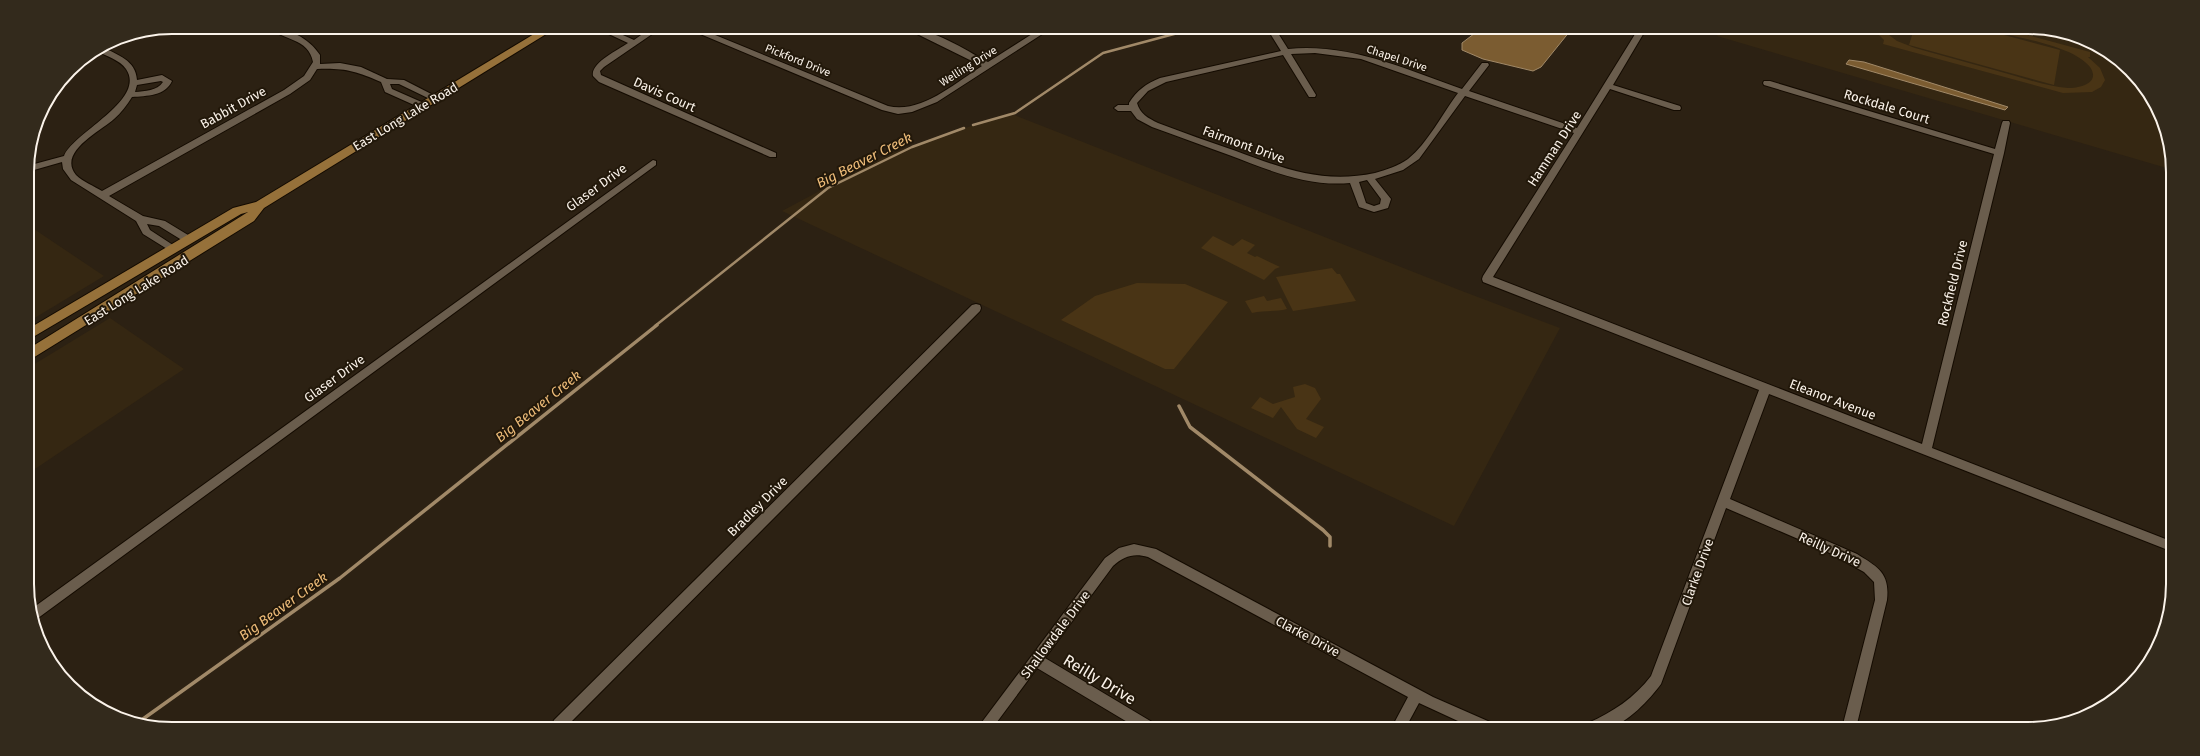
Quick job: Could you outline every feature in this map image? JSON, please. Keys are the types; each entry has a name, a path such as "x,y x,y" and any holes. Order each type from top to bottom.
{"main road":[{"name":"East Long Lake Road","path":"34,331 237,211 260,205 541,34"},
{"name":"East Long Lake Road","path":"34,352 84,323 250,218 260,205"},
{"path":"212,226 222,229 221,236"},
{"path":"72,308 69,315 72,320 84,323"}],"street":[{"path":"284,34 312,49 317,59 315,67 349,67 363,71 385,81 401,82 435,98"},
{"path":"614,34 634,43 648,34"},
{"name":"Pickford Drive","path":"705,34 886,108 898,110"},
{"path":"924,34 941,41 989,66"},
{"name":"Welling Drive","path":"898,110 912,109 934,100 1038,34"},
{"path":"1275,34 1312,95"},
{"name":"Hamman Drive","path":"1487,280 1563,156 1580,132 1639,34"},
{"name":"Davis Court","path":"634,43 601,65 596,71 599,78 773,155"},
{"name":"Chapel Drive","path":"1134,108 1133,103 1136,97 1152,85 1178,76 1287,52 1316,50 1344,53 1382,64 1580,132"},
{"path":"102,53 128,66 131,71 133,83 129,95 111,117 76,143 67,158 66,168 69,174 101,196 140,219 162,223 189,240"},
{"name":"Fairmont Drive","path":"1134,108 1134,111 1142,118 1155,125 1291,174 1333,182 1354,181 1398,170 1412,161 1485,65"},
{"name":"Babbit Drive","path":"101,196 302,83 315,67"},
{"path":"129,95 156,91 167,85 168,82 162,78 133,83"},
{"path":"385,81 388,90 422,106"},
{"name":"Rockdale Court","path":"1767,83 1999,153"},
{"path":"1608,86 1677,108"},
{"path":"1118,108 1134,108"},
{"name":"Rockfield Drive","path":"1926,450 2006,123"},
{"path":"34,167 67,158"},
{"name":"Glaser Drive","path":"37,612 653,163"},
{"path":"1354,181 1362,205 1373,209 1380,209 1385,206 1386,199 1370,178"},
{"path":"140,219 146,232 172,249"},
{"name":"Eleanor Avenue","path":"1487,280 2166,544"},
{"name":"Bradley Drive","path":"562,722 976,308"},
{"name":"Clarke Drive","path":"1605,722 1625,712 1641,699 1656,680 1765,388"},
{"name":"Reilly Drive","path":"1723,501 1858,561 1878,577 1882,592 1881,600 1850,722"},
{"name":"Clarke Drive","path":"1130,548 1152,553 1416,695 1458,717 1471,722"},
{"name":"Shallowdale Drive","path":"989,722 1109,562 1120,552 1130,548"},
{"name":"Reilly Drive","path":"1036,660 1140,722"},
{"path":"1402,722 1416,695"}],"shaded area":[{"path":"1474,34 1568,34 1541,67 1533,71 1483,59 1462,50 1462,43"},
{"path":"1718,34 2028,34 2046,35 2064,39 2081,44 2097,52 2112,62 2132,81 2143,95 2159,127 2165,154 2166,168 1717,36"},
{"path":"1878,34 1888,34 1897,41 1915,48 2047,85 2073,88 2083,86 2091,81 2093,72 2090,67 2072,54 2047,44 2005,34 2023,34 2090,52 2090,57 2088,57 2100,68 2105,80 2101,87 2092,92 2063,93 1883,44 1884,40"},
{"path":"1912,34 2000,34 2060,50 2054,85 1909,45"},
{"path":"1849,60 1864,62 2008,107 2005,110 1846,64"},
{"path":"1009,113 1560,328 1454,526 782,211 889,154"},
{"path":"34,229 104,276 34,318"},
{"path":"1213,236 1233,246 1242,239 1255,245 1247,253 1280,267 1275,269 1264,280 1201,248"},
{"path":"1332,268 1337,274 1340,274 1356,301 1293,311 1276,277"},
{"path":"1137,283 1185,284 1228,302 1174,369 1165,369 1061,320 1095,296"},
{"path":"1264,296 1267,301 1281,298 1287,309 1252,313 1245,301"},
{"path":"110,318 184,369 34,470 34,364"},
{"path":"1305,384 1315,388 1321,399 1306,419 1324,427 1316,438 1297,429 1281,407 1273,418 1251,408 1260,397 1273,404 1295,397 1293,387"}],"waterway":[{"name":"Big Beaver Creek","path":"973,125 1015,113 1103,53 1174,34"},
{"name":"Big Beaver Creek","path":"655,326 828,188 912,147 964,128"},
{"name":"Big Beaver Creek","path":"143,719 340,578 657,325"},
{"path":"1179,406 1190,427 1323,530 1330,537 1330,546"}]}
